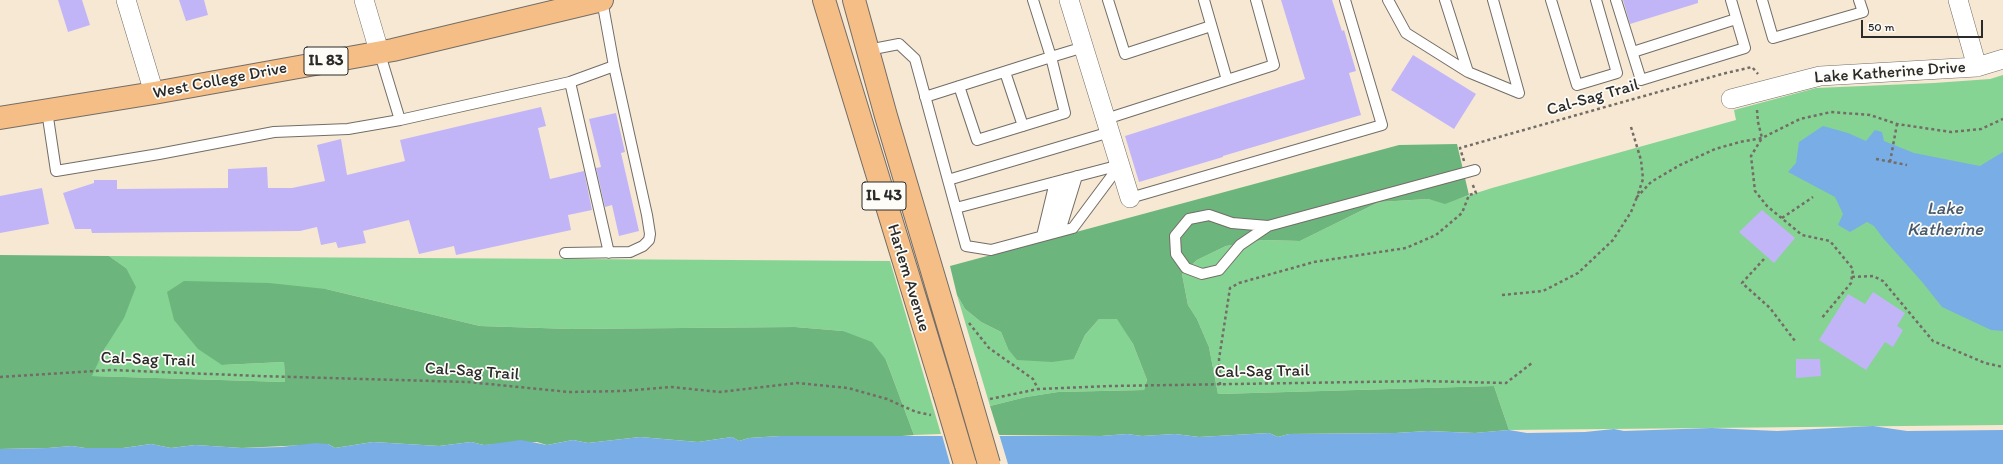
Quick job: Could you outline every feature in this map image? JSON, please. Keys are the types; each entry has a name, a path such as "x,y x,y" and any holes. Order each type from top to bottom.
{"main road":[{"name":"West College Drive","path":"0,118 154,93 379,51 393,50 602,0"},
{"name":"Harlem Avenue","path":"824,0 965,464"},
{"name":"Harlem Avenue","path":"854,0 989,464"}],"street":[{"path":"126,0 154,93"},
{"path":"364,0 379,51"},
{"path":"1069,0 1130,198"},
{"path":"1958,0 1978,66"},
{"name":"Lake Katherine Drive","path":"1731,99 1820,76 1978,66 2003,59"}],"lane":[{"path":"565,253 630,252 637,250 650,240 602,0"},
{"path":"960,86 976,140 1065,113 1051,57 1033,0"},
{"path":"1108,0 1125,54 1211,26"},
{"path":"1204,0 1227,80"},
{"path":"948,180 1108,125 1227,80 1274,65 1256,0"},
{"path":"1130,198 1382,126 1345,0"},
{"path":"1388,0 1406,33 1468,72 1519,92 1493,0"},
{"path":"1445,0 1468,72"},
{"path":"1551,0 1577,85 1617,73 1596,0"},
{"path":"1616,0 1641,80 1745,48 1731,0"},
{"path":"1762,0 1773,38 1863,12 1859,0"},
{"path":"1632,52 1736,18"},
{"path":"868,50 899,44 915,59 966,246 992,250 1073,228 1120,165"},
{"path":"925,97 1084,47"},
{"path":"379,51 400,120"},
{"path":"47,111 56,171 159,154 274,132 348,129 400,120 570,82 614,66"},
{"path":"1006,72 1023,126"},
{"path":"570,82 609,252"},
{"path":"956,208 1120,165"},
{"path":"1268,226 1232,223 1209,215 1189,219 1175,236 1176,254 1186,268 1202,274 1219,270 1240,245 1268,226 1472,171"},
{"path":"1051,233 1076,176"},
{"path":"1051,233 1066,178"},
{"path":"1051,233 1054,182"}],"path":[{"name":"Cal-Sag Trail","path":"1220,385 1219,360 1230,288 1239,283 1314,262 1406,248 1436,235 1462,213 1469,195 1476,193 1472,171 1460,148 1722,74 1752,67 1763,91"},
{"path":"1763,91 1758,122 1762,138 1751,156 1751,170 1755,191 1767,206 1802,235 1830,241 1853,269 1851,284 1821,319"},
{"path":"1637,196 1651,182 1680,165 1715,149 1762,138 1800,120 1831,112 1870,115 1897,124 1951,132 1981,129 2003,119"},
{"path":"1890,162 1897,124"},
{"path":"1502,294 1543,291 1578,273 1613,240 1631,212 1643,179 1641,160 1631,127"},
{"path":"1876,159 1907,165"},
{"path":"1782,219 1813,197"},
{"path":"1764,259 1742,283 1770,308 1795,341"},
{"path":"1852,277 1873,276 1883,281 1933,340 1984,363 2003,367"},
{"path":"964,318 989,348 1033,379 1038,389"},
{"name":"Cal-Sag Trail","path":"988,400 1038,389 1111,386 1407,381 1506,383 1532,363"},
{"name":"Cal-Sag Trail","path":"0,378 111,370 468,382 569,392 622,392 671,387 720,392 797,383 848,388 887,399 916,412 937,414"}],"green space":[{"path":"2003,75 2003,425 1509,430 1494,386 1218,394 1209,347 1197,319 1188,305 1182,274 1197,260 1226,246 1263,240 1300,241 1379,202 1428,199 1445,203 1492,188 1736,120 1734,110 1816,88 1934,83 1990,79"},
{"path":"1457,144 1469,195 1445,204 1428,199 1379,202 1300,241 1263,240 1226,246 1197,260 1182,274 1188,305 1197,319 1209,347 1218,394 1494,386 1509,430 1475,433 1428,431 1396,433 1289,434 1278,437 1269,433 1199,437 1175,434 1142,436 1127,434 1101,436 999,435 990,406 1026,397 1058,392 1144,390 1147,380 1133,344 1117,319 1099,319 1085,335 1074,359 1052,362 1017,360 1008,349 1001,332 981,322 965,309 957,295 950,266 1399,145"},
{"path":"0,255 109,256 126,268 136,287 124,318 105,348 92,376 285,382 284,362 222,365 198,349 174,320 167,292 184,281 269,283 326,289 480,326 571,329 795,327 843,331 872,342 886,360 914,435 890,437 780,436 749,438 739,441 732,437 698,442 640,437 588,443 573,440 547,445 537,442 484,445 471,442 439,446 373,442 335,448 328,444 242,448 195,445 171,448 151,444 123,448 85,448 72,446 0,449"},
{"path":"109,256 890,261 941,434 914,435 886,360 843,331 795,327 571,329 480,326 326,289 222,365 284,362 285,382 91,376 105,348 126,268"},
{"path":"957,295 965,309 981,322 1001,332 1008,349 1074,359 1085,335 1099,319 1118,319 1133,344 1147,380 1144,390 1058,392 1026,397 990,406"}],"water":[{"name":"Lake Katherine","path":"1823,126 1848,133 1866,141 1875,130 1882,132 1884,141 1914,153 1980,166 2003,152 2003,331 1991,330 1942,307 1874,226 1867,222 1850,232 1838,225 1843,214 1835,197 1788,172 1796,163 1799,142"},
{"path":"1873,426 1907,431 2003,430 2003,464 0,464 0,449 72,446 85,448 123,448 151,444 171,448 195,445 242,448 281,447 316,443 328,444 335,448 373,442 439,446 471,442 484,445 521,440 547,445 573,440 588,443 640,437 698,442 732,437 739,441 749,438 780,436 1101,436 1127,434 1142,436 1175,434 1199,437 1269,433 1278,437 1289,434 1396,433 1428,431 1474,433 1509,430 1527,433 1585,432 1614,429 1624,431 1712,428 1777,431"}],"pier":[{"path":"999,434 1008,464 950,464 942,435"}],"building":[{"path":"58,0 82,0 90,25 68,32"},
{"path":"179,0 204,0 208,15 186,21"},
{"path":"1281,0 1332,0 1342,31 1344,30 1356,71 1349,73 1361,115 1139,182 1125,136 1305,79"},
{"path":"1623,0 1698,0 1698,3 1630,24"},
{"path":"1413,55 1476,94 1454,129 1391,90"},
{"path":"541,107 546,126 538,128 550,179 584,171 592,210 568,215 571,230 456,255 454,246 419,254 409,220 363,231 366,243 338,248 336,242 321,245 317,227 300,231 92,233 91,229 75,229 63,193 94,183 94,180 117,180 117,189 228,188 228,169 267,167 268,188 292,188 325,181 317,145 341,139 347,175 405,161 400,140"},
{"path":"616,113 625,152 621,153 639,231 619,236 612,205 605,207 596,168 601,167 589,119"},
{"path":"42,188 49,224 0,233 0,196"},
{"path":"1762,210 1795,238 1774,263 1739,232"},
{"path":"1873,292 1905,313 1897,326 1903,330 1893,347 1885,342 1866,370 1819,340 1848,294 1865,304"},
{"path":"1796,359 1820,359 1821,376 1796,378"}]}
